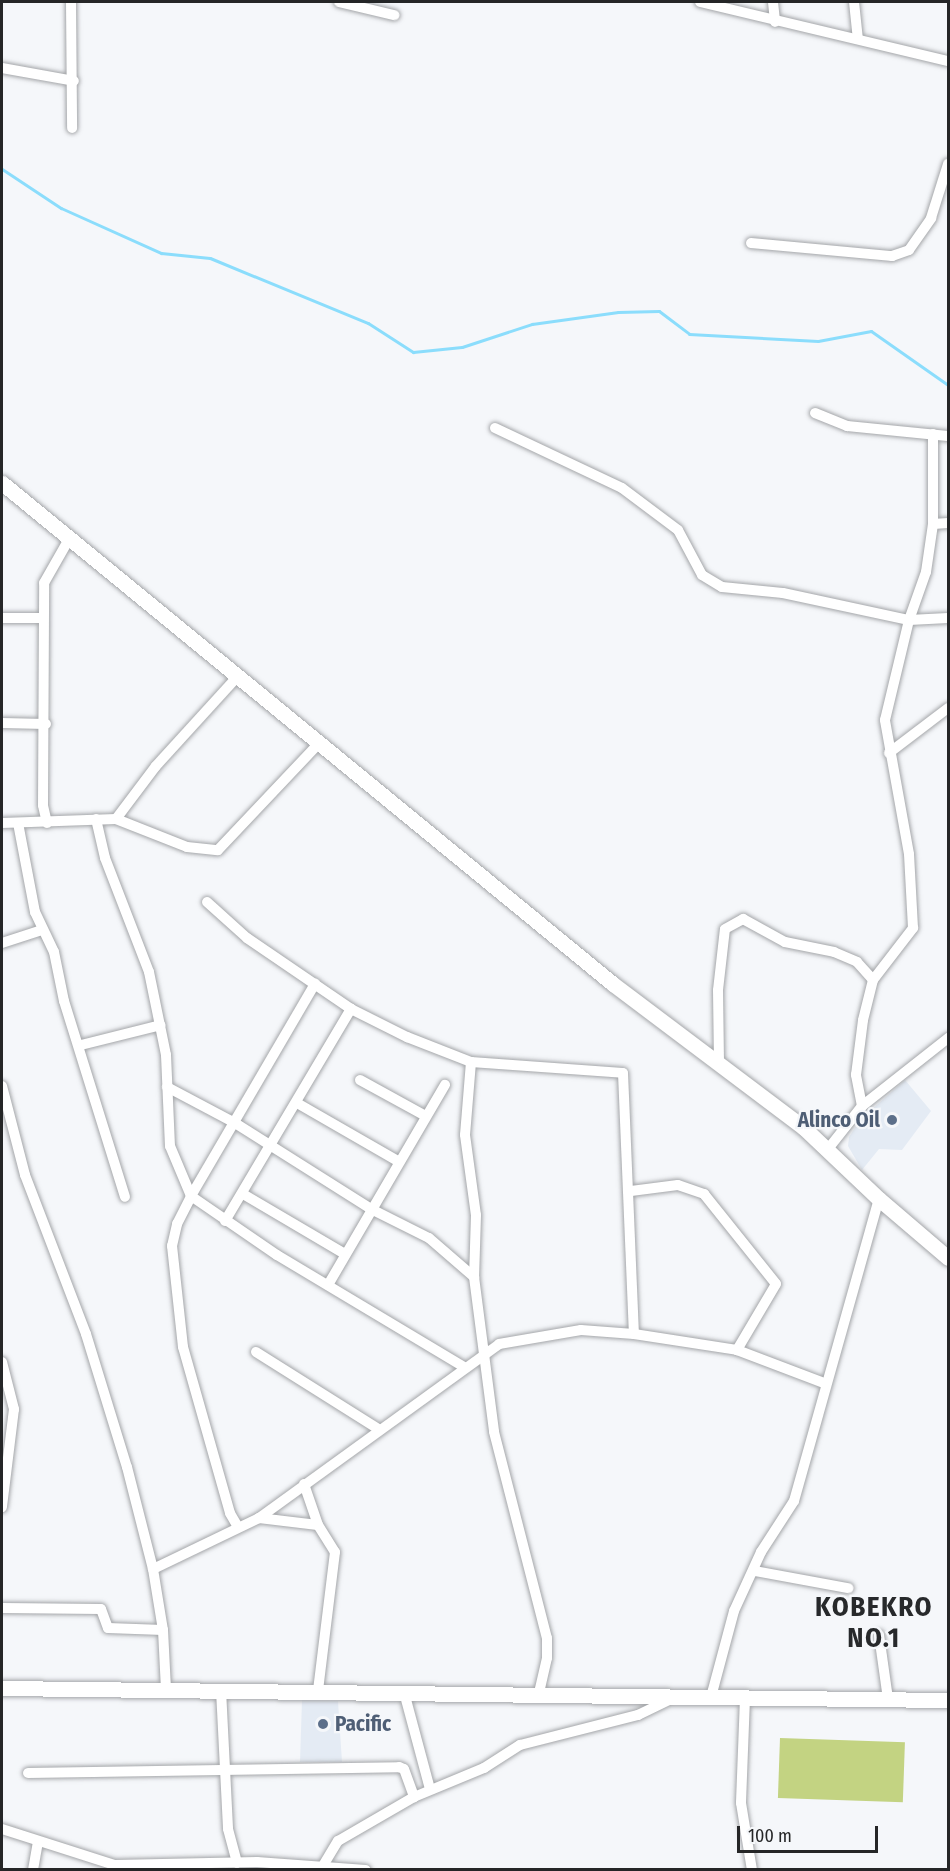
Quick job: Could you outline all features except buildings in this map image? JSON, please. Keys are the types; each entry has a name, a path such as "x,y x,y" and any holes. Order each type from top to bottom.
{"street":[{"path":"71,2 74,81 72,128"},
{"path":"339,2 394,15"},
{"path":"700,2 775,22 858,38 948,61"},
{"path":"773,2 775,22"},
{"path":"854,2 858,38"},
{"path":"2,68 74,81"},
{"path":"751,243 892,256 909,250 931,218 948,164"},
{"path":"815,413 847,426 948,436"},
{"path":"495,428 622,488 678,530 702,575 722,587 783,593 909,620 948,618"},
{"path":"862,1106 856,1075 863,1020 873,980 914,928 909,854 889,753 885,720 909,620 926,572 933,524 933,434"},
{"path":"2,483 614,984 719,1062 828,1149 879,1200 948,1258"},
{"path":"933,524 948,523"},
{"path":"47,823 43,805 46,724 42,618 44,583 69,539"},
{"path":"2,618 42,618"},
{"path":"116,819 156,766 237,677"},
{"path":"889,753 948,708"},
{"path":"2,723 46,724"},
{"path":"2,823 116,819 187,848 218,850 320,742"},
{"path":"96,819 105,858 148,972 161,1025 170,1146 191,1196 225,1221 464,1367"},
{"path":"18,823 27,882 42,930 54,952 64,1001 81,1046 125,1197"},
{"path":"207,902 247,938 351,1009 407,1038 471,1062 623,1073 622,1125 631,1191 634,1334"},
{"path":"719,1062 718,990 725,929 743,920 785,942 834,952 857,962 873,980"},
{"path":"2,943 42,930"},
{"path":"238,1527 230,1514 183,1347 172,1246 177,1224 191,1196 315,984"},
{"path":"225,1221 272,1146 351,1009"},
{"path":"81,1046 161,1025"},
{"path":"828,1149 862,1106 948,1038"},
{"path":"471,1062 465,1136 476,1215 474,1277 494,1432 547,1638 547,1658 539,1694"},
{"path":"360,1080 423,1115"},
{"path":"328,1285 423,1115 444,1085"},
{"path":"2,1086 25,1175 86,1334 153,1569 163,1630 166,1689"},
{"path":"167,1087 235,1123 371,1209 429,1238 474,1277"},
{"path":"297,1103 398,1161"},
{"path":"631,1191 678,1185 704,1194 776,1284 737,1350"},
{"path":"243,1194 345,1254"},
{"path":"711,1697 734,1611 762,1552 794,1501 824,1383 879,1200"},
{"path":"153,1569 258,1518 464,1367 499,1344 581,1330 634,1334 737,1350 824,1383"},
{"path":"256,1352 380,1430"},
{"path":"2,1362 14,1409 2,1507"},
{"path":"304,1484 318,1526 335,1552 318,1691"},
{"path":"258,1518 318,1526"},
{"path":"754,1571 848,1588"},
{"path":"2,1608 101,1609 108,1628 163,1630"},
{"path":"879,1635 888,1699"},
{"path":"2,1688 948,1700"},
{"path":"221,1690 228,1829 237,1863"},
{"path":"404,1692 430,1788"},
{"path":"324,1864 339,1841 430,1788 484,1767 520,1745 638,1715 673,1697"},
{"path":"745,1698 741,1803 752,1869"},
{"path":"28,1773 224,1772 269,1767 399,1767 404,1769 414,1797"},
{"path":"2,1829 114,1867 237,1863 302,1868 324,1864 366,1869"},
{"path":"33,1869 38,1842"}],"shaded area":[{"path":"905,1080 931,1111 902,1150 879,1149 862,1170 848,1146 849,1137 860,1120"},
{"path":"302,1700 338,1701 342,1762 300,1762"}],"green space":[{"path":"780,1738 905,1742 903,1802 778,1798"}],"waterway":[{"path":"2,169 61,208 161,253 210,258 368,323 413,352 462,347 532,324 618,312 659,311 689,334 818,341 871,331 948,385"}],"place":[{"name":"Alinco Oil","path":"892,1120"},
{"name":"Pacific","path":"323,1724"}],"district":[{"name":"KOBEKRO NO.1","path":"874,1622"}]}
